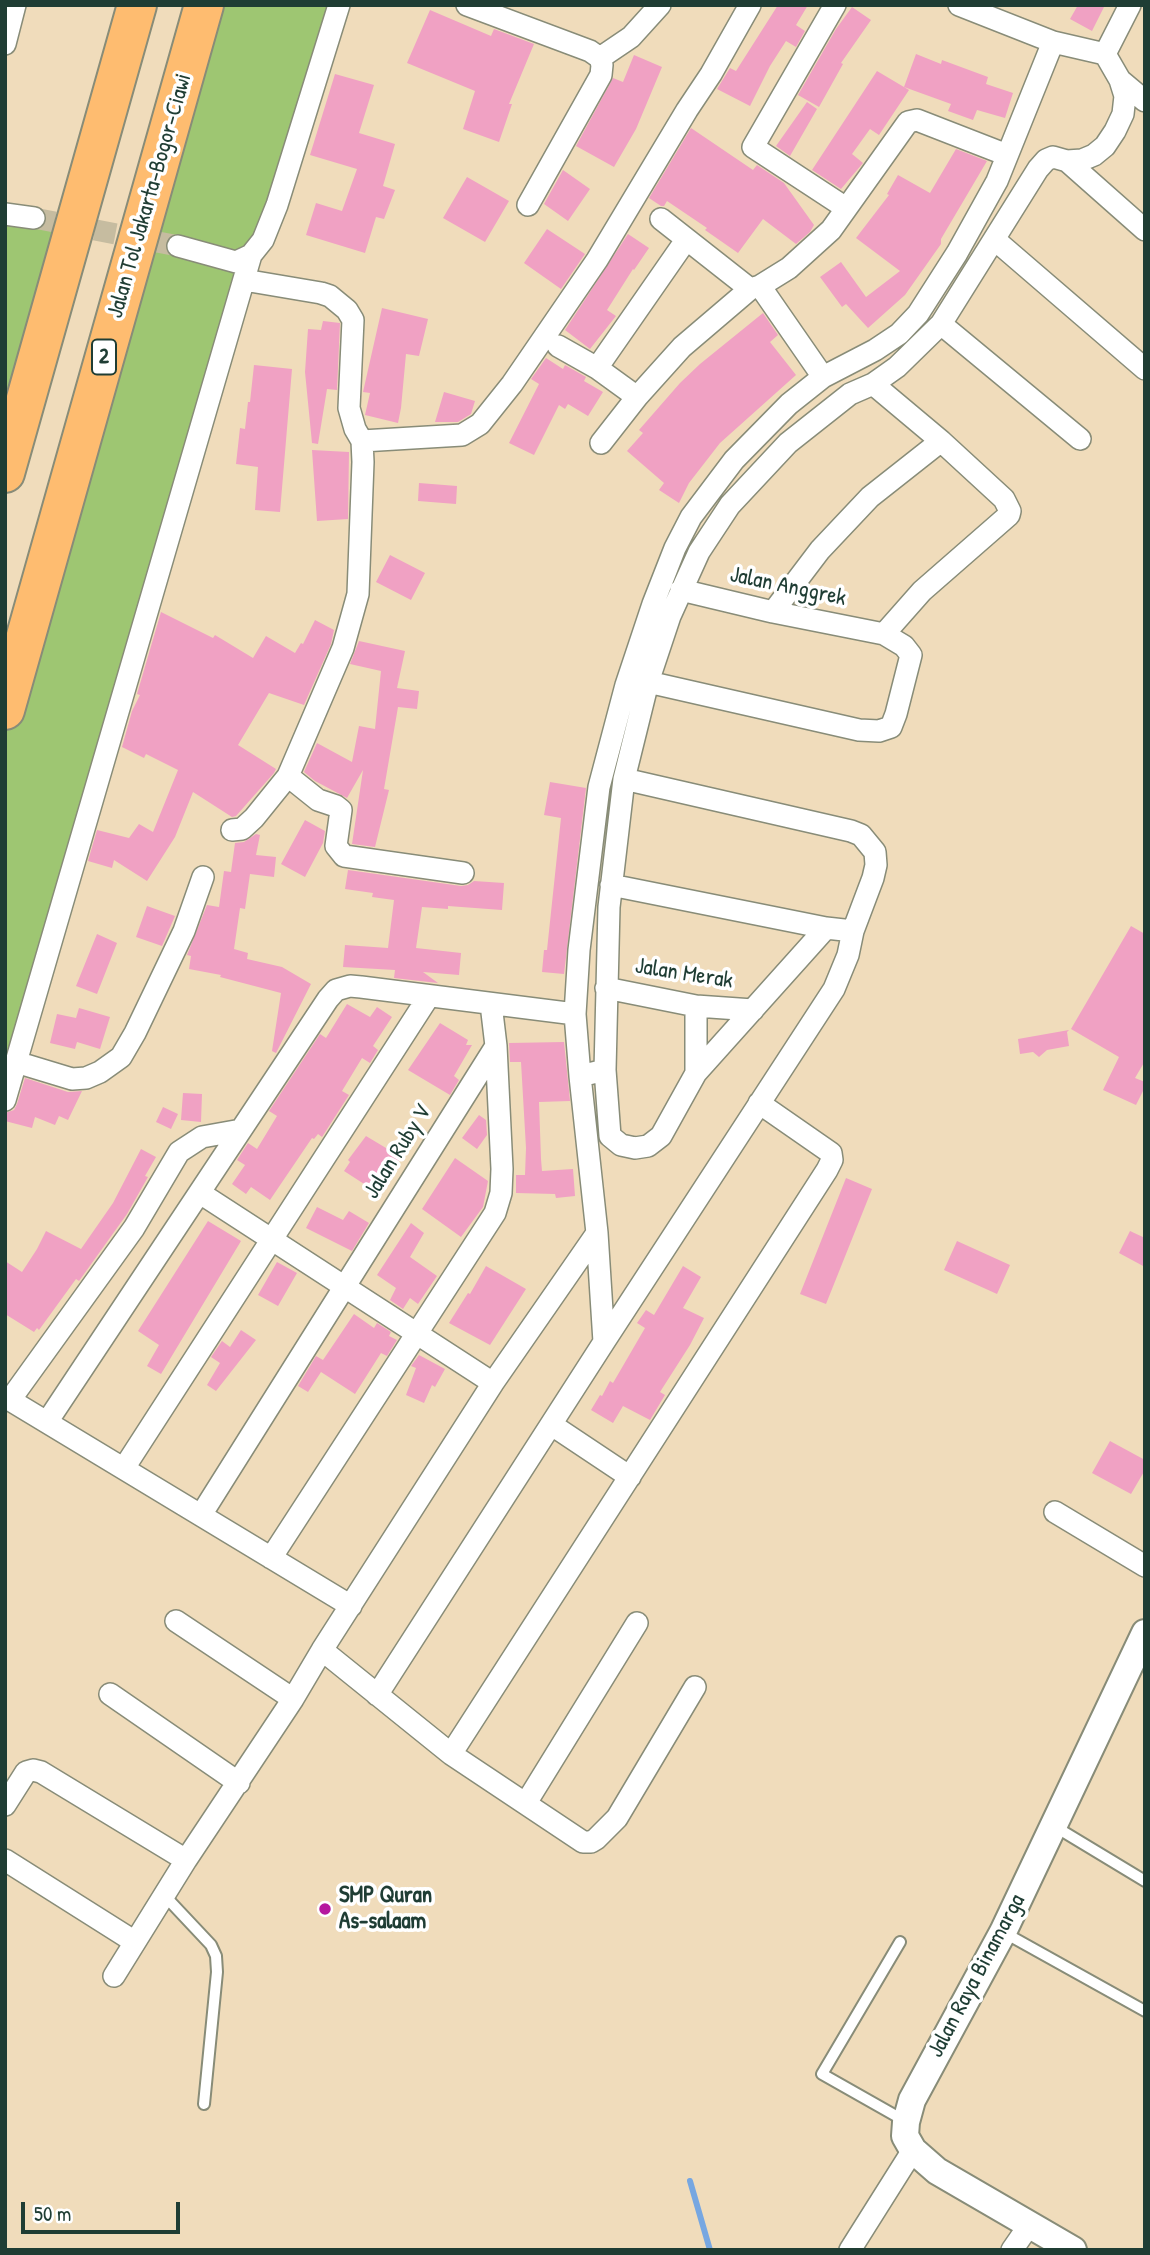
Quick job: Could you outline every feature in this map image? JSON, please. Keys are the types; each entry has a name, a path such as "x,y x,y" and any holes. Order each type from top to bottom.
{"highway":[{"path":"5,473 136,5"},
{"name":"Jalan Tol Jakarta–Bogor–Ciawi","path":"5,710 204,5"}],"street":[{"path":"5,44 15,5"},
{"path":"5,1100 251,255 268,230 277,205 339,5"},
{"path":"467,5 590,51 600,58 601,75 528,205"},
{"path":"600,58 631,37 660,5"},
{"path":"362,441 462,435 480,424 512,384 597,260 750,5"},
{"path":"835,5 753,147 846,208"},
{"path":"826,928 696,1073 661,1136 648,1146 635,1148 621,1146 610,1136 605,1070 609,907 624,779 648,682 670,616 699,552 738,496 788,443 850,394 873,384 897,367 941,324 1046,160 1054,157 1067,161 1082,160 1094,155 1105,146 1115,131 1125,105 1121,80 1105,54 1053,42 959,5"},
{"path":"1105,54 1130,5"},
{"path":"604,1342 597,1233 575,1014 579,950 599,787 626,685 653,604 675,548 691,517 712,487 761,431 789,404 824,377 891,340 918,314 957,253 997,181 1053,42"},
{"path":"1121,80 1145,101"},
{"path":"601,443 637,397 682,347 755,287 789,268 831,230 902,127 916,120 1007,155"},
{"path":"1067,161 1145,230"},
{"path":"5,214 34,218"},
{"path":"661,219 686,240 755,287 824,377"},
{"path":"994,239 1145,369"},
{"path":"597,368 686,240"},
{"path":"178,246 230,261 242,261 251,255"},
{"path":"232,830 242,829 254,818 288,776 343,648 358,594 362,441 355,429 349,408 353,320 347,310 330,296 321,293 244,280"},
{"path":"941,324 1080,439"},
{"path":"558,346 597,368 637,397"},
{"path":"648,682 859,730 879,731 891,727 911,655 904,646 884,634 922,591 1009,515 1009,505 941,441 873,384"},
{"path":"774,612 820,550 870,497 941,441"},
{"name":"Jalan Anggrek","path":"681,590 884,634"},
{"path":"288,776 318,800 341,810 336,846 344,856 463,873"},
{"path":"377,1695 834,989 848,955 853,931 876,865 874,852 861,835 851,831 624,779"},
{"path":"16,1062 72,1079 86,1078 100,1072 121,1057 184,931 203,877"},
{"path":"611,885 853,931"},
{"path":"47,1422 328,999 337,990 350,986 362,987 575,1014"},
{"name":"Jalan Merak","path":"606,988 696,1006 753,1010"},
{"path":"124,1468 429,996"},
{"path":"271,1558 495,1213 501,1193 496,1046 491,1004"},
{"path":"696,1006 696,1073"},
{"name":"Jalan Ruby V","path":"201,1516 496,1046"},
{"path":"580,1076 605,1070"},
{"path":"451,1754 832,1160 831,1153 759,1103"},
{"path":"241,1130 202,1137 179,1152 134,1228 8,1398 351,1606"},
{"path":"201,1193 493,1383"},
{"path":"114,1976 493,1383 597,1233"},
{"path":"552,1425 630,1477"},
{"path":"1055,1512 1145,1566"},
{"path":"176,1621 293,1699"},
{"path":"526,1803 637,1623"},
{"name":"Jalan Raya Binamarga","path":"906,2122 912,2100 1003,1932 1145,1633"},
{"path":"323,1650 451,1754 583,1842 596,1839 617,1818 695,1687"},
{"path":"110,1694 239,1783"},
{"path":"5,1805 26,1772 41,1772 186,1860"},
{"path":"5,1860 135,1942"},
{"path":"906,2122 905,2136 913,2150 937,2171 1073,2250"},
{"path":"850,2250 913,2150"},
{"path":"1012,2250 1030,2224"}],"lane":[{"path":"1054,1826 1145,1881"},
{"path":"164,1895 211,1945 216,1956 217,1972 204,2104"},
{"path":"1003,1932 1145,2011"},
{"path":"900,1942 822,2074 906,2122"}],"green space":[{"path":"204,5 339,5 5,1100 5,704"},
{"path":"5,214 75,226 5,473"}],"building":[{"path":"778,5 808,5 796,25 805,31 796,47 786,41 750,106 717,89 730,68 736,71"},
{"path":"1078,5 1105,5 1092,31 1070,19"},
{"path":"852,7 871,20 841,63 843,64 819,107 798,95 836,29"},
{"path":"430,10 491,36 494,29 534,44 509,104 512,104 499,142 463,129 475,91 407,63"},
{"path":"916,54 941,64 942,60 988,77 986,84 1013,93 1005,118 977,110 973,120 948,111 951,104 904,87"},
{"path":"634,55 662,67 636,129 614,167 576,146 613,78 623,82"},
{"path":"877,71 909,90 879,135 870,129 852,154 863,163 841,189 812,170"},
{"path":"335,74 374,85 359,133 395,144 383,186 395,190 384,219 376,217 365,253 306,235 316,203 342,211 357,169 310,155"},
{"path":"807,102 817,109 790,156 776,146"},
{"path":"691,128 753,170 757,165 784,183 814,225 810,232 796,244 763,219 738,253 667,201 661,206 649,198"},
{"path":"956,149 987,161 941,239 941,244 905,295 868,328 846,304 842,307 820,277 841,262 866,297 900,271 856,238 889,195 887,194 898,175 930,193"},
{"path":"563,170 590,189 568,221 544,204"},
{"path":"467,177 509,201 485,242 443,218"},
{"path":"547,229 585,254 561,289 524,263"},
{"path":"628,234 649,248 607,310 616,316 590,349 565,330"},
{"path":"382,308 428,319 419,356 406,354 398,423 365,415 370,393 363,392"},
{"path":"763,313 778,335 770,342 796,375 720,443 689,483 679,503 659,490 664,483 627,451 643,433 639,430 680,383"},
{"path":"323,321 340,323 337,390 327,389 318,444 312,443 305,372 308,329 321,330"},
{"path":"546,358 563,369 565,365 586,377 584,381 603,392 588,416 568,404 565,409 559,405 534,455 509,443 539,384 531,379"},
{"path":"254,365 292,369 280,512 255,510 258,467 236,464 240,428 245,429 250,402"},
{"path":"444,392 475,401 471,414 458,422 435,422"},
{"path":"312,450 349,452 348,519 317,521"},
{"path":"419,483 457,486 456,504 418,501"},
{"path":"390,555 425,573 411,600 376,582"},
{"path":"161,612 213,638 215,635 253,658 266,636 295,653 301,643 303,644 315,620 334,630 331,644 304,705 269,693 238,745 276,769 274,773 236,816 232,817 193,792 175,837 147,881 114,860 112,868 88,861 97,830 129,838 139,824 153,832 178,770 146,754 144,758 122,747 132,711 140,695 137,694"},
{"path":"359,641 405,651 397,688 419,691 417,709 398,707 384,789 389,790 375,847 352,844 363,770 347,798 304,772 317,743 352,762 359,726 375,729 381,671 350,664"},
{"path":"550,782 586,788 564,974 542,972 544,950 547,950 561,818 544,815"},
{"path":"305,820 325,831 323,843 305,877 281,864"},
{"path":"256,834 260,835 256,855 276,857 274,877 250,874 245,909 240,908 234,949 248,953 247,959 282,967 311,984 276,1053 272,1051 281,993 220,977 221,975 189,969 191,956 187,955 207,905 219,907 224,871 231,872 235,843 244,842"},
{"path":"348,870 461,886 474,881 504,883 502,910 422,907 416,948 461,953 459,975 423,972 438,983 394,978 395,970 343,967 345,945 388,948 394,900 372,897 373,893 345,889"},
{"path":"147,906 175,916 162,946 136,937"},
{"path":"1131,926 1145,934 1145,1061 1135,1078 1145,1082 1145,1087 1136,1105 1103,1090 1119,1057 1071,1029"},
{"path":"97,934 117,943 97,994 76,986"},
{"path":"347,1004 370,1017 377,1007 392,1017 373,1046 378,1050 370,1063 362,1058 342,1091 349,1095 322,1137 318,1134 312,1138 270,1200 251,1187 246,1194 232,1184 245,1165 237,1160 248,1143 257,1149 277,1116 269,1111 320,1034 326,1038"},
{"path":"79,1008 110,1017 100,1049 77,1042 75,1049 50,1043 57,1014 76,1018"},
{"path":"440,1023 468,1040 466,1045 472,1045 454,1076 459,1080 450,1095 408,1070"},
{"path":"1069,1030 1069,1046 1047,1050 1039,1057 1033,1052 1020,1054 1018,1039"},
{"path":"564,1042 570,1101 539,1102 541,1159 542,1171 573,1169 575,1196 556,1198 555,1194 516,1193 516,1175 525,1175 526,1148 521,1062 510,1062 509,1043"},
{"path":"25,1078 68,1092 82,1091 68,1120 59,1116 55,1125 35,1117 32,1128 5,1121 5,1113 14,1110 17,1104"},
{"path":"183,1093 202,1094 201,1122 181,1120"},
{"path":"163,1107 178,1114 171,1129 156,1122"},
{"path":"479,1115 486,1120 487,1135 477,1149 462,1138"},
{"path":"366,1136 401,1157 378,1193 344,1171 350,1162 348,1160"},
{"path":"141,1149 156,1157 145,1176 148,1177 127,1214 79,1281 76,1279 39,1330 37,1328 34,1332 5,1314 5,1261 22,1272 46,1231 81,1249 113,1203"},
{"path":"455,1158 488,1181 483,1207 461,1237 422,1209"},
{"path":"846,1178 872,1189 826,1304 800,1294"},
{"path":"317,1207 343,1220 349,1211 369,1223 352,1251 306,1228"},
{"path":"208,1221 241,1241 161,1374 147,1366 159,1345 138,1331"},
{"path":"411,1223 424,1233 410,1257 437,1276 418,1304 410,1298 403,1309 390,1300 396,1288 377,1275"},
{"path":"1130,1231 1145,1238 1145,1267 1119,1253"},
{"path":"957,1241 1010,1265 997,1294 944,1270"},
{"path":"277,1262 297,1273 278,1306 258,1295"},
{"path":"486,1266 526,1289 490,1345 449,1323"},
{"path":"683,1266 701,1277 683,1308 704,1318 660,1392 665,1395 650,1420 623,1406 613,1423 591,1410 610,1381 613,1383 645,1328 637,1323 646,1310 654,1315"},
{"path":"354,1314 374,1328 377,1323 391,1332 389,1336 397,1340 387,1356 381,1353 355,1394 321,1372 308,1392 298,1386 316,1356 323,1360"},
{"path":"241,1330 256,1340 216,1391 207,1385 220,1363 211,1357 222,1341 230,1347"},
{"path":"419,1355 445,1369 435,1387 432,1385 424,1403 406,1395 416,1368 411,1366"},
{"path":"1110,1441 1145,1460 1145,1470 1131,1494 1092,1473"}],"waterway":[{"path":"690,2181 710,2250"}],"tunnel":[{"path":"34,218 178,246"}],"place":[{"name":"SMP Quran As-salaam","path":"325,1909"}]}
